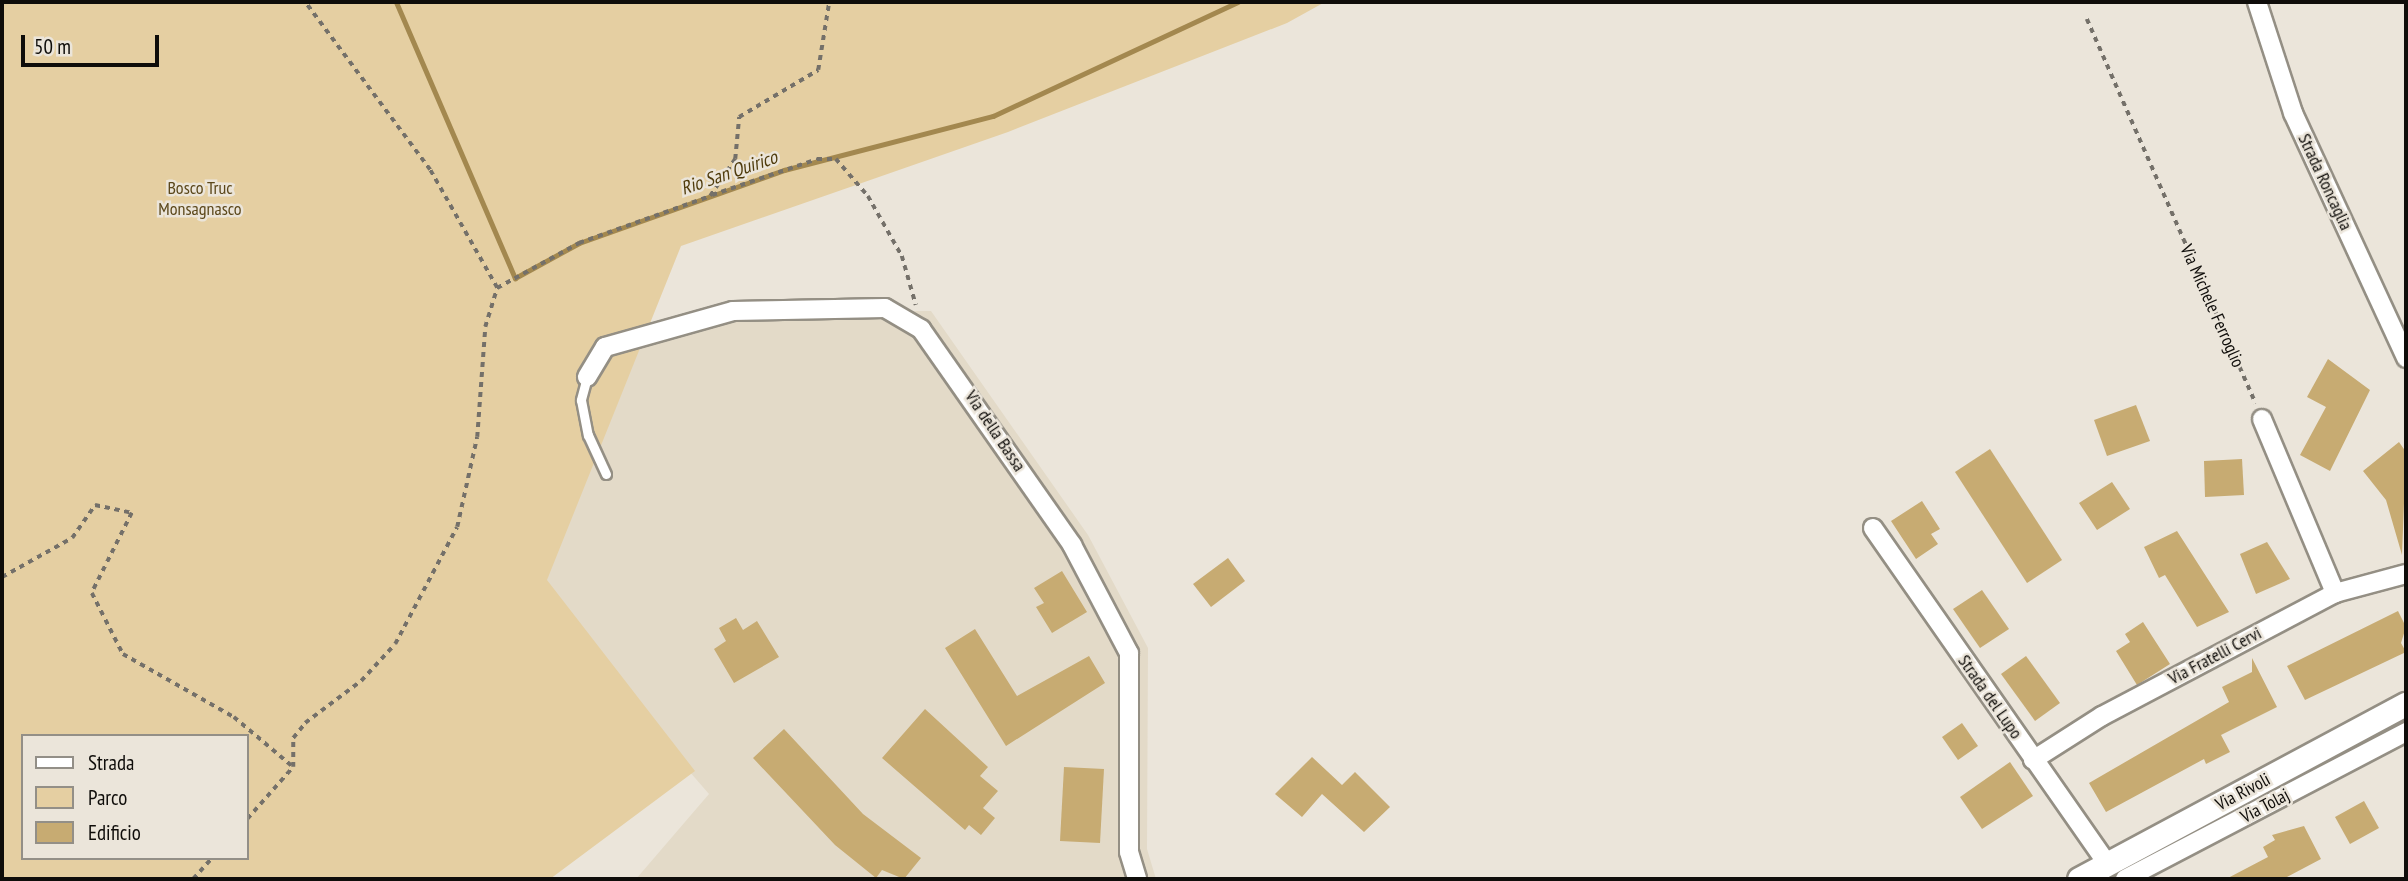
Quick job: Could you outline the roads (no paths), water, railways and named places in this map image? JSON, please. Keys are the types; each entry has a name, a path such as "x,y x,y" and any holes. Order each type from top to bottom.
{"street":[{"name":"Strada Roncaglia","path":"2257,2 2293,113 2406,358"},
{"name":"Via della Bassa","path":"587,377 604,347 733,311 886,308 922,329 1072,545 1129,653 1129,852 1137,879"},
{"path":"2262,419 2335,593"},
{"name":"Strada del Lupo","path":"1873,528 2034,760 2116,872"},
{"name":"Via Fratelli Cervi","path":"2034,760 2102,716 2335,593 2406,574"},
{"name":"Via Rivoli","path":"2079,879 2116,872 2406,704"},
{"name":"Via Tolaj","path":"2116,872 2406,732"}],"lane":[{"path":"587,377 581,400 588,435 606,474"}],"waterway":[{"name":"Rio San Quirico","path":"396,2 515,278 579,243 784,170 993,116 1238,2"}],"park label":[{"name":"Bosco Truc Monsagnasco","path":"200,199"}]}
